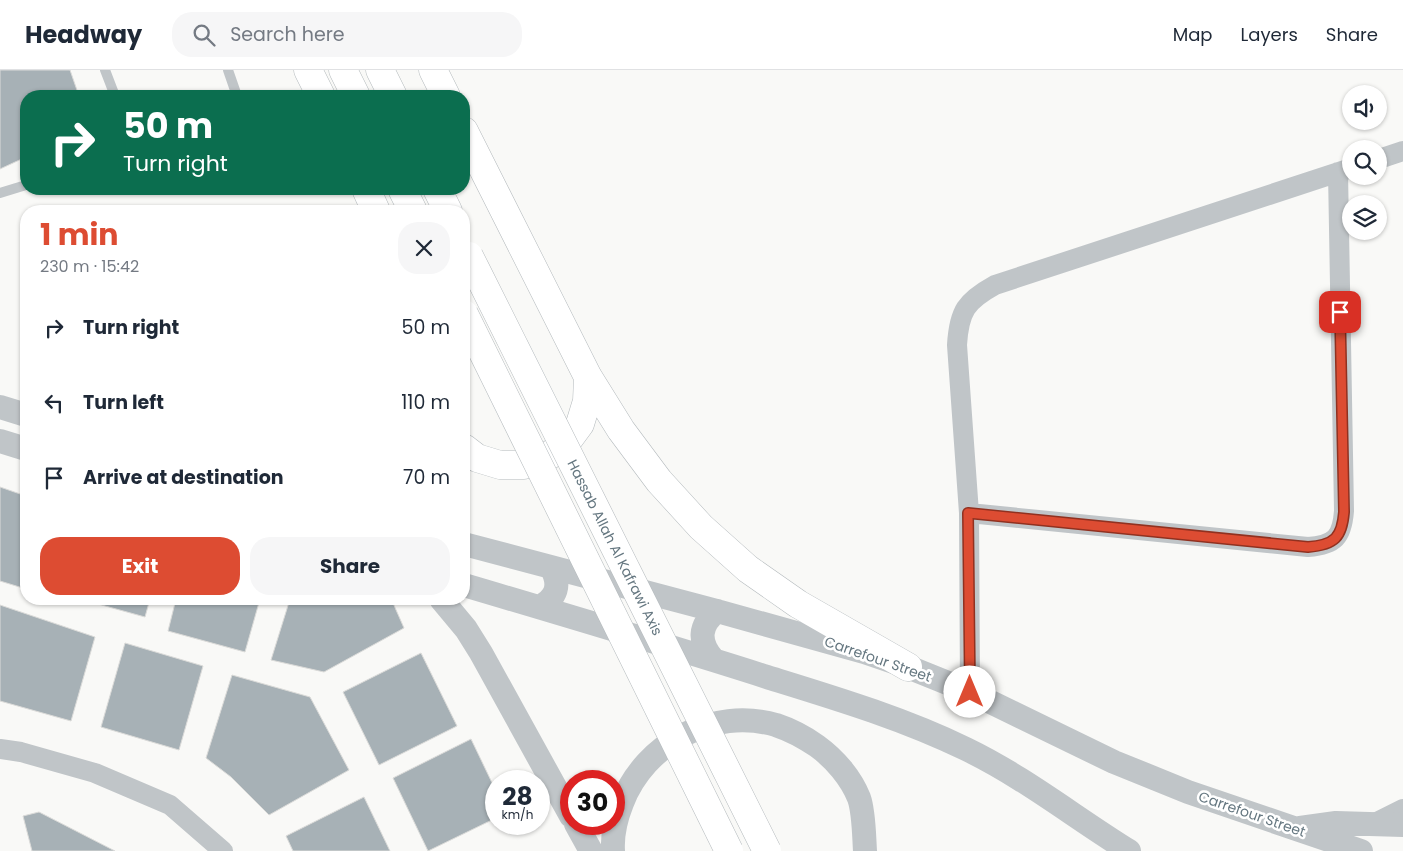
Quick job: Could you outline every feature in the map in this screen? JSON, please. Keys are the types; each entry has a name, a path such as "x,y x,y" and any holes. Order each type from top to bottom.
{"main road":[{"path":"308,70 318,90"},
{"path":"343,70 353,90"},
{"path":"380,70 390,90"},
{"path":"433,70 443,90"},
{"path":"470,143 588,377 621,430 659,481 701,527 748,569 798,604 908,667"},
{"name":"Hassab Allah Al Kafrawi Axis","path":"470,256 767,851"},
{"path":"470,326 730,851"},
{"path":"470,453 477,458 500,465 524,465 547,457 566,443 580,424 588,401 588,377"}],"street":[{"path":"1387,156 1403,151"},
{"path":"970,692 968,513 957,345 958,326 965,308 978,294 996,284 1342,171"},
{"path":"968,513 1308,547 1323,546 1336,539 1343,526 1344,512 1344,185"},
{"path":"0,407 20,413"},
{"path":"0,441 20,447"},
{"name":"Carrefour Street","path":"470,546 819,639 908,667 970,692 1114,762 1188,792 1361,851"},
{"path":"539,607 546,604 556,591 557,583 551,567"},
{"path":"470,587 712,659 856,704 913,725 967,749 1019,778 1129,851"},
{"path":"446,605 466,629 481,652 560,796"},
{"path":"712,659 704,646 702,638 706,622 717,611"},
{"path":"613,851 617,816 628,788 644,765 666,745 691,731 719,722 748,721 776,725 803,736 826,753 846,774 859,799 864,827 865,851"},
{"path":"0,749 21,752 95,773 170,805 223,851"},
{"path":"1373,824 1403,809"},
{"path":"1295,829 1336,823 1403,826"},
{"path":"582,835 591,851"}],"lane":[{"path":"106,70 113,90"},
{"path":"228,70 235,90"},
{"path":"0,193 20,187"}],"building":[{"path":"0,70 70,70 77,90 20,90 20,160 0,169"},
{"path":"0,487 20,494 20,587 0,581"},
{"path":"0,605 95,637 71,721 0,701"},
{"path":"102,605 148,605 145,617"},
{"path":"174,605 258,605 245,652 168,631"},
{"path":"288,605 394,605 404,628 324,672 271,660"},
{"path":"125,643 203,666 179,750 101,727"},
{"path":"421,653 457,726 379,765 343,692"},
{"path":"232,675 310,697 349,770 269,815 231,777 206,758"},
{"path":"471,739 486,770 485,823 428,851 393,778"},
{"path":"364,797 390,851 293,851 286,836"},
{"path":"39,812 115,851 32,851 23,816"}],"route":[{"path":"970,692 968,513 1308,547 1323,546 1336,539 1343,526 1344,512 1340,312"}]}
